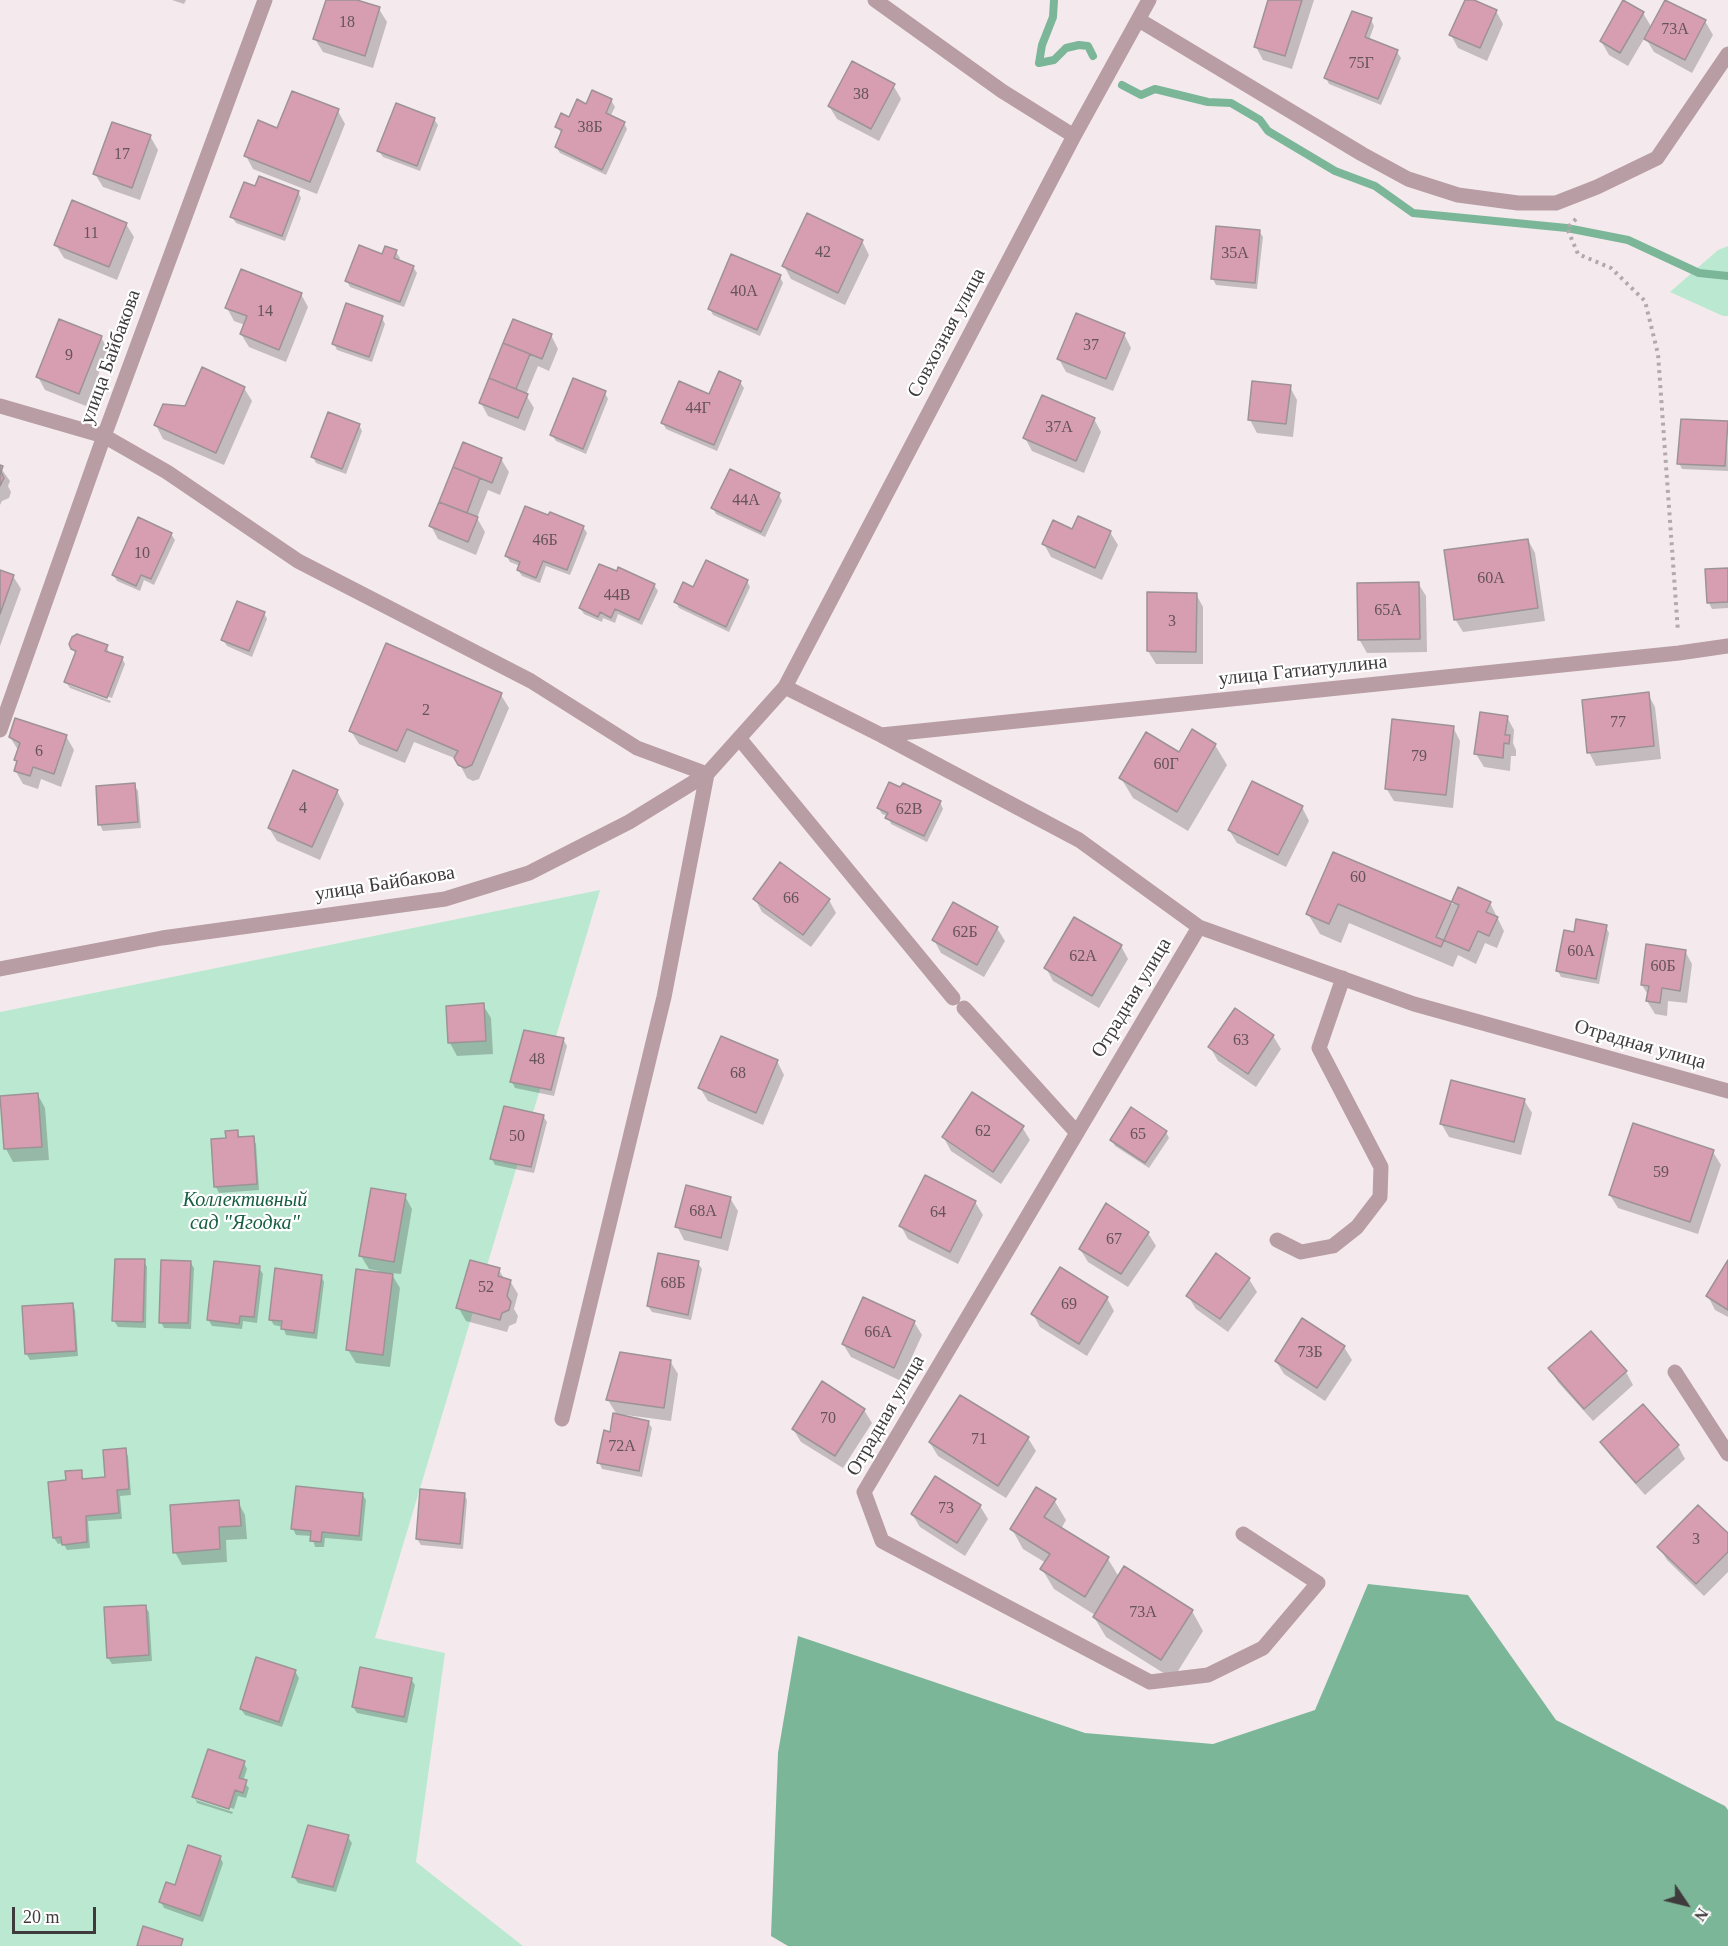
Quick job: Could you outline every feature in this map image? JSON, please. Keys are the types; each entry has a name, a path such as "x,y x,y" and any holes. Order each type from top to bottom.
{"street":[{"name":"улица Байбакова","path":"0,730 104,436 265,0"},
{"path":"875,0 1002,91 1074,136"},
{"name":"Совхозная улица","path":"785,687 1074,136 1149,0"},
{"path":"1139,20 1362,154 1408,179 1458,195 1518,203 1556,203 1597,187 1657,158 1728,54"},
{"path":"0,406 104,436 167,472 298,561 531,681 637,748 707,774 664,997 562,1419"},
{"name":"улица Гатиатуллина","path":"881,735 1679,653 1728,646"},
{"name":"улица Байбакова","path":"0,969 162,938 445,899 529,873 629,822 707,774 785,687"},
{"name":"Отрадная улица","path":"785,687 1079,840 1199,927 1414,1004 1728,1091"},
{"path":"739,738 959,1003 1077,1133"},
{"name":"Отрадная улица","path":"1199,927 864,1492 882,1540 1150,1682 1208,1675 1263,1648 1318,1583 1243,1534"},
{"path":"1277,1240 1301,1252 1333,1246 1357,1227 1380,1197 1381,1167 1319,1048 1343,978"},
{"path":"1675,1372 1728,1454"}],"path":[{"path":"1580,216 1567,228 1578,254 1611,268 1645,301 1658,354 1679,653"}],"green space":[{"path":"1728,246 1728,316 1723,316 1670,292 1718,250"},
{"name":"Коллективный сад \"Ягодка\"","path":"600,890 375,1638 445,1653 416,1862 523,1946 0,1946 0,1012"}],"shaded area":[{"path":"1368,1584 1468,1595 1556,1720 1725,1806 1728,1810 1728,1946 788,1946 771,1936 778,1753 798,1636 1085,1733 1213,1744 1315,1710"}],"building":[{"path":"326,0 357,0 380,7 365,56 313,39"},
{"path":"1268,0 1302,0 1285,56 1254,47"},
{"path":"1465,0 1474,0 1497,10 1480,48 1449,35"},
{"path":"1623,0 1644,12 1620,53 1600,41"},
{"path":"1665,0 1706,20 1685,60 1644,39"},
{"path":"1352,11 1372,18 1365,37 1398,50 1378,99 1324,78"},
{"path":"852,61 895,84 871,129 828,106"},
{"path":"592,90 612,99 606,113 625,122 602,170 555,147 562,130 555,127 561,113 569,117 577,99 586,104"},
{"path":"292,91 339,109 310,182 244,156 258,120 277,128"},
{"path":"396,103 435,118 417,166 377,151"},
{"path":"112,122 151,135 132,188 93,174"},
{"path":"259,176 299,191 282,236 230,217 244,182 255,186"},
{"path":"72,200 127,223 109,267 54,245"},
{"path":"807,213 863,240 838,293 782,266"},
{"path":"1216,226 1260,230 1255,283 1211,279"},
{"path":"359,245 382,254 385,246 397,250 394,258 414,266 400,302 345,281"},
{"path":"731,254 781,275 757,330 708,309"},
{"path":"241,269 302,293 279,350 240,334 247,316 225,308"},
{"path":"346,303 383,316 369,357 332,344"},
{"path":"1076,313 1125,333 1106,379 1057,359"},
{"path":"59,319 102,336 79,394 36,377"},
{"path":"513,319 552,334 542,359 503,343"},
{"path":"503,343 530,354 516,389 489,378"},
{"path":"202,367 245,387 216,453 154,425 163,404 185,406"},
{"path":"719,371 741,381 714,445 661,423 679,381 709,394"},
{"path":"489,378 528,394 518,418 479,403"},
{"path":"573,378 606,391 583,449 550,435"},
{"path":"1252,381 1291,385 1286,424 1248,420"},
{"path":"1042,395 1095,418 1076,461 1023,438"},
{"path":"328,412 360,424 342,469 311,457"},
{"path":"1681,419 1728,421 1725,466 1677,464"},
{"path":"463,442 502,458 492,483 453,467"},
{"path":"0,465 3,466 1,472 4,478 0,486"},
{"path":"453,467 480,478 467,513 439,502"},
{"path":"730,469 780,493 761,532 711,508"},
{"path":"439,502 478,517 468,542 429,526"},
{"path":"525,506 548,515 550,512 584,526 567,570 543,561 536,578 517,570 520,562 505,556"},
{"path":"1078,516 1111,531 1095,568 1042,544 1053,520 1072,529"},
{"path":"138,517 172,533 151,579 141,575 136,586 112,575"},
{"path":"1528,539 1538,608 1454,620 1444,550"},
{"path":"706,560 748,580 726,627 674,602 683,582 693,587"},
{"path":"599,564 617,571 618,567 655,584 639,620 615,609 611,618 600,612 598,617 579,608"},
{"path":"1728,568 1728,602 1707,603 1705,569"},
{"path":"0,570 14,575 0,614"},
{"path":"1419,582 1420,639 1358,640 1357,583"},
{"path":"1147,592 1197,593 1196,652 1147,651"},
{"path":"237,601 265,612 249,651 221,640"},
{"path":"77,634 108,645 105,651 123,657 107,698 64,682 76,651 71,649 69,644 72,637"},
{"path":"386,643 502,693 472,765 465,768 458,765 454,758 458,751 407,729 397,751 349,731"},
{"path":"1649,692 1654,746 1587,753 1582,700"},
{"path":"1480,712 1508,716 1505,735 1510,735 1509,744 1504,743 1503,758 1474,754"},
{"path":"15,718 67,735 54,774 33,767 30,776 14,771 17,761 14,760 20,743 9,737"},
{"path":"1392,719 1454,726 1446,795 1385,789"},
{"path":"1192,729 1216,744 1177,812 1119,778 1146,732 1179,752"},
{"path":"293,770 338,790 312,847 268,828"},
{"path":"1252,781 1303,806 1278,855 1228,830"},
{"path":"889,782 900,787 903,783 941,801 924,836 885,818 888,813 877,808"},
{"path":"135,783 138,822 98,825 96,786"},
{"path":"1333,852 1459,905 1441,947 1338,904 1329,924 1306,914"},
{"path":"780,862 830,899 803,935 753,899"},
{"path":"1458,887 1491,902 1486,912 1498,917 1489,936 1478,931 1469,951 1436,937"},
{"path":"953,902 998,927 977,965 932,940"},
{"path":"1074,917 1122,945 1092,996 1044,968"},
{"path":"1576,919 1607,925 1596,979 1556,971 1564,930 1574,932"},
{"path":"1646,944 1686,950 1680,991 1662,988 1660,1003 1646,1001 1649,986 1641,985"},
{"path":"484,1003 486,1041 448,1043 446,1006"},
{"path":"1235,1008 1274,1035 1248,1074 1208,1047"},
{"path":"524,1030 564,1038 551,1090 510,1082"},
{"path":"721,1036 778,1060 756,1113 698,1088"},
{"path":"1451,1080 1525,1099 1514,1142 1440,1124"},
{"path":"972,1092 1024,1126 993,1172 942,1137"},
{"path":"38,1093 42,1147 4,1149 0,1096"},
{"path":"504,1106 544,1115 531,1167 490,1159"},
{"path":"1131,1107 1167,1131 1145,1163 1110,1140"},
{"path":"1633,1123 1714,1150 1690,1222 1609,1195"},
{"path":"238,1130 238,1137 254,1136 257,1184 214,1187 211,1139 226,1138 225,1131"},
{"path":"925,1175 976,1201 950,1252 899,1226"},
{"path":"686,1185 731,1197 721,1238 675,1227"},
{"path":"371,1188 406,1194 394,1262 359,1256"},
{"path":"1106,1203 1149,1232 1121,1274 1079,1249"},
{"path":"658,1253 699,1261 688,1315 647,1306"},
{"path":"1216,1253 1250,1278 1220,1319 1186,1296"},
{"path":"115,1259 145,1259 143,1322 112,1321"},
{"path":"161,1260 191,1261 188,1323 159,1323"},
{"path":"470,1260 500,1268 498,1276 511,1280 507,1296 511,1302 509,1310 502,1313 500,1320 456,1308"},
{"path":"1728,1260 1728,1310 1706,1296"},
{"path":"214,1261 260,1266 254,1317 240,1316 239,1324 207,1320"},
{"path":"1060,1267 1108,1297 1079,1344 1031,1314"},
{"path":"275,1268 322,1275 314,1333 281,1329 282,1321 269,1320"},
{"path":"356,1269 393,1274 383,1355 346,1350"},
{"path":"863,1297 915,1321 894,1368 842,1344"},
{"path":"73,1303 76,1351 25,1354 22,1306"},
{"path":"1302,1318 1345,1346 1317,1388 1275,1361"},
{"path":"1591,1331 1627,1371 1584,1409 1548,1368"},
{"path":"620,1352 671,1360 664,1408 606,1400"},
{"path":"822,1381 865,1409 835,1456 792,1429"},
{"path":"960,1395 1029,1437 998,1486 929,1442"},
{"path":"1643,1404 1679,1445 1636,1483 1600,1442"},
{"path":"613,1413 649,1421 639,1471 597,1463 604,1430 610,1432"},
{"path":"126,1448 129,1489 117,1490 119,1513 86,1516 87,1542 62,1545 61,1537 53,1538 48,1482 66,1480 65,1471 82,1470 82,1479 105,1477 103,1450"},
{"path":"935,1476 981,1505 957,1543 911,1514"},
{"path":"296,1486 363,1493 359,1536 322,1532 321,1542 310,1541 311,1531 291,1529"},
{"path":"1036,1487 1056,1499 1044,1517 1109,1557 1085,1597 1040,1569 1050,1554 1010,1529"},
{"path":"420,1489 465,1493 460,1544 416,1539"},
{"path":"239,1500 241,1526 219,1527 220,1549 173,1553 170,1505"},
{"path":"1698,1505 1728,1533 1728,1552 1696,1584 1657,1547"},
{"path":"1124,1566 1193,1610 1161,1660 1093,1617"},
{"path":"146,1605 149,1655 107,1658 104,1607"},
{"path":"256,1657 296,1670 279,1722 240,1709"},
{"path":"360,1667 412,1678 404,1717 352,1707"},
{"path":"208,1749 245,1761 239,1778 247,1780 243,1793 235,1790 229,1809 192,1797"},
{"path":"308,1825 349,1835 333,1887 292,1877"},
{"path":"188,1845 221,1856 200,1916 159,1902 166,1882 175,1885"},
{"path":"143,1926 183,1939 181,1946 137,1946"}],"waterway":[{"path":"1054,0 1053,17 1042,45 1039,63 1054,60 1066,48 1079,45 1088,46 1093,56"},
{"path":"1122,85 1141,95 1155,89 1208,102 1231,103 1260,120 1268,131 1335,171 1375,186 1413,213 1567,228 1628,240 1699,273 1728,276"}]}
